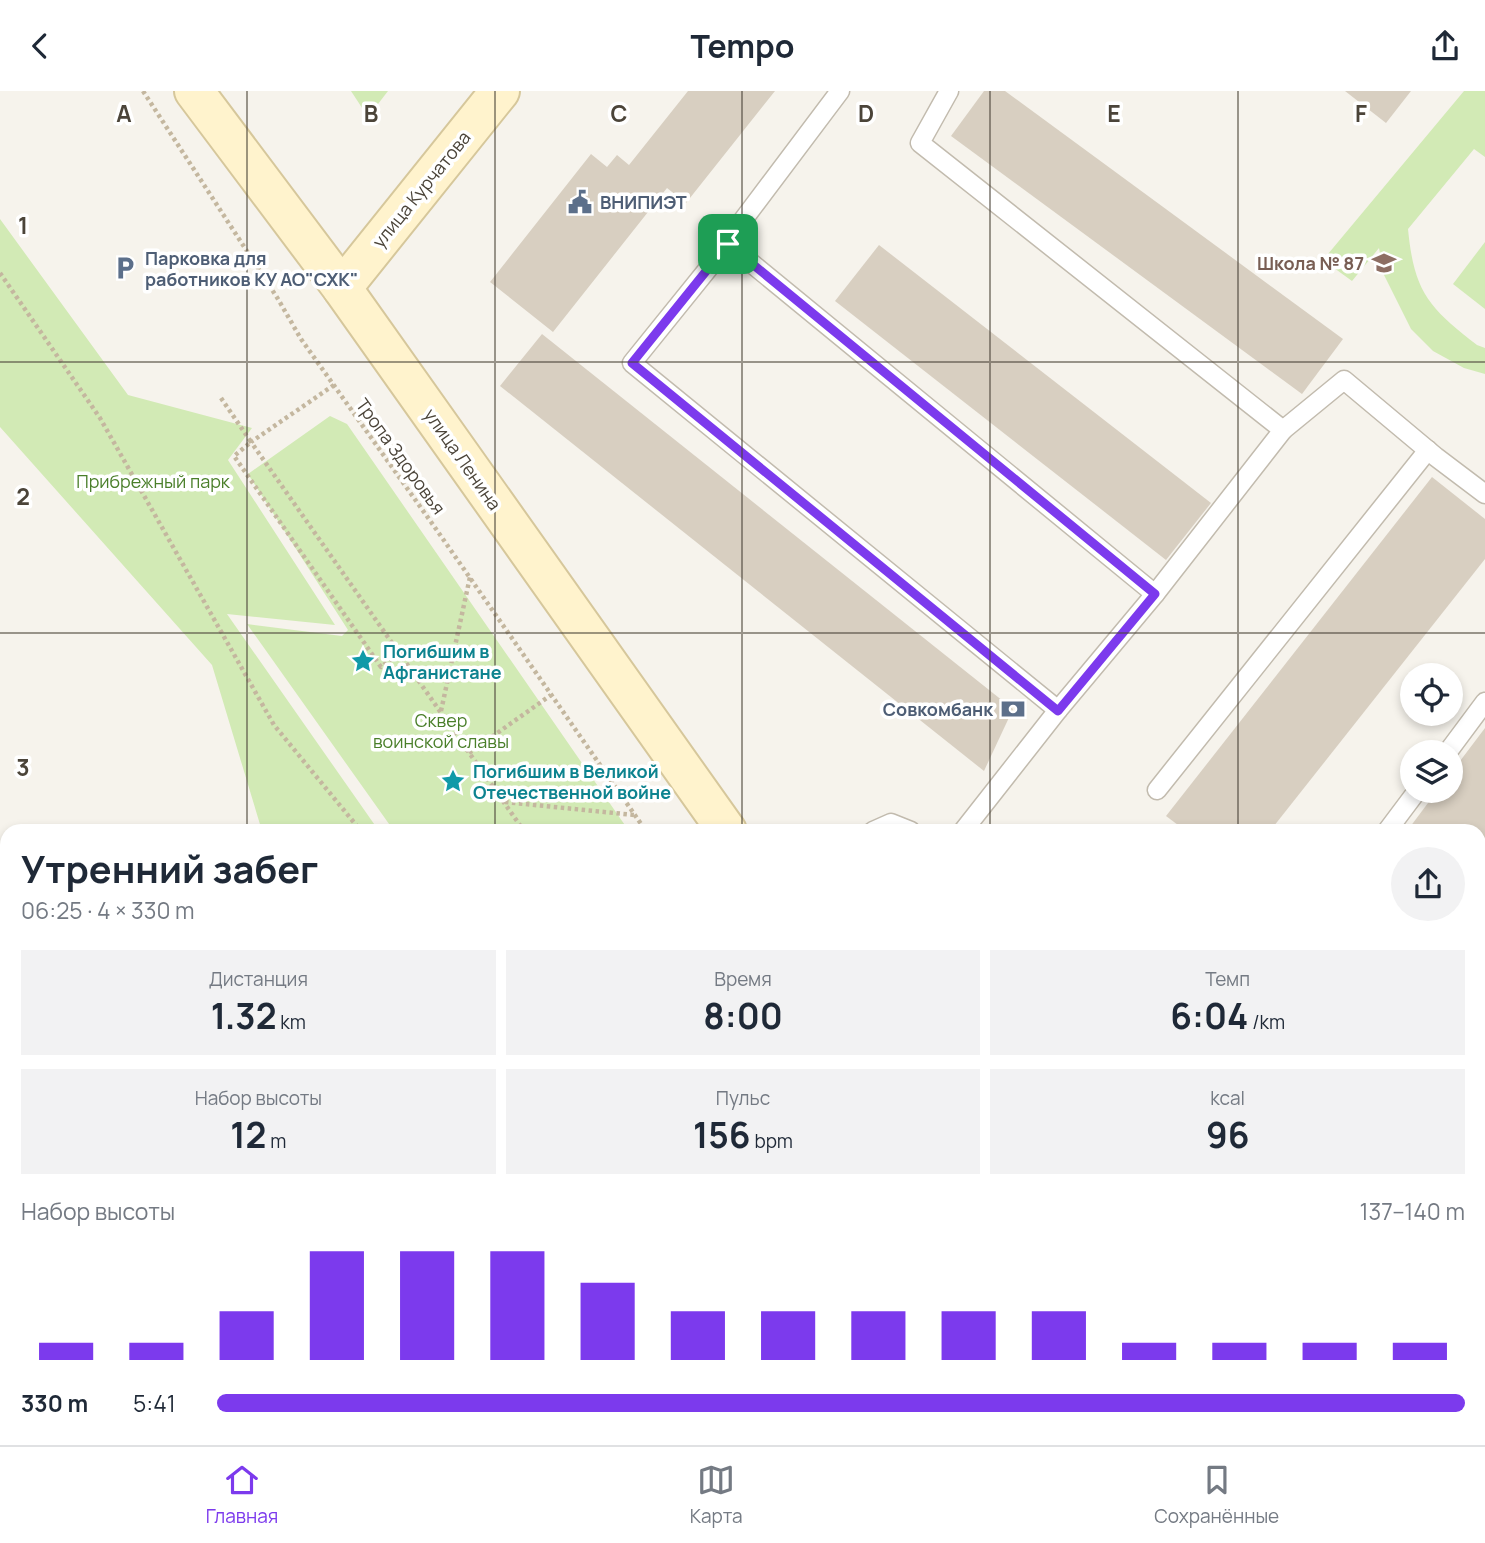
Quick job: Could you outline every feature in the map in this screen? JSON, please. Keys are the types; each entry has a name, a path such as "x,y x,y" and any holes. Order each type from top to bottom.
{"street":[{"name":"улица Ленина","path":"194,91 342,288 722,824"},
{"name":"улица Курчатова","path":"342,288 500,91"}],"lane":[{"path":"840,91 728,244 632,363 1058,711"},
{"path":"949,91 920,142 1283,430"},
{"path":"728,244 1155,594"},
{"path":"969,824 1155,594 1283,430 1344,380 1485,494"},
{"path":"1157,790 1428,450"},
{"path":"1457,740 1485,702"},
{"path":"1392,824 1408,803"}],"path":[{"name":"Тропа Здоровья","path":"143,91 301,339 641,824"},
{"path":"0,273 100,418 274,725 355,824"},
{"path":"334,385 234,456 381,667 399,653"},
{"path":"221,398 519,824"},
{"path":"440,712 470,577"},
{"path":"469,754 551,695"},
{"path":"504,802 634,815"}],"green space":[{"path":"351,91 388,91 368,117"},
{"path":"1464,91 1485,91 1485,157 1474,149 1408,229 1420,284 1436,309 1447,320 1477,345 1485,348 1485,374 1464,368 1433,351 1411,329 1384,275 1379,248 1352,281 1323,260"},
{"name":"Прибрежный парк","path":"0,219 128,395 252,428 228,460 335,625 227,614 374,824 260,824 212,665 0,427"},
{"path":"1485,242 1485,309 1453,284"},
{"name":"Сквер воинской славы","path":"330,416 347,424 624,824 389,824 247,624 342,636 348,630 248,474"}],"building":[{"path":"688,91 775,91 686,203 667,188 553,332 490,282 591,154 607,167 617,155 629,165"},
{"path":"984,91 1005,91 1343,339 1302,394 951,136"},
{"path":"1345,91 1411,91 1386,123"},
{"path":"879,245 1211,503 1166,560 835,301"},
{"path":"542,334 1013,709 984,771 500,386"},
{"path":"1432,477 1485,519 1485,559 1403,663 1400,663 1400,667 1276,824 1177,824 1166,816"},
{"path":"1485,728 1485,824 1412,824 1428,803 1463,803 1463,757"}],"place":[{"name":"ВНИПИЭТ","path":"580,202"},
{"name":"Школа № 87","path":"1384,263"},
{"name":"Парковка для работников КУ АО\"СХК\"","path":"125,268"},
{"name":"Погибшим в Афганистане","path":"363,661"},
{"name":"Совкомбанк","path":"1013,709"},
{"name":"Погибшим в Великой Отечественной войне","path":"453,781"}],"route":[{"path":"728,244 1155,594 1058,711 632,363 728,244"}]}
